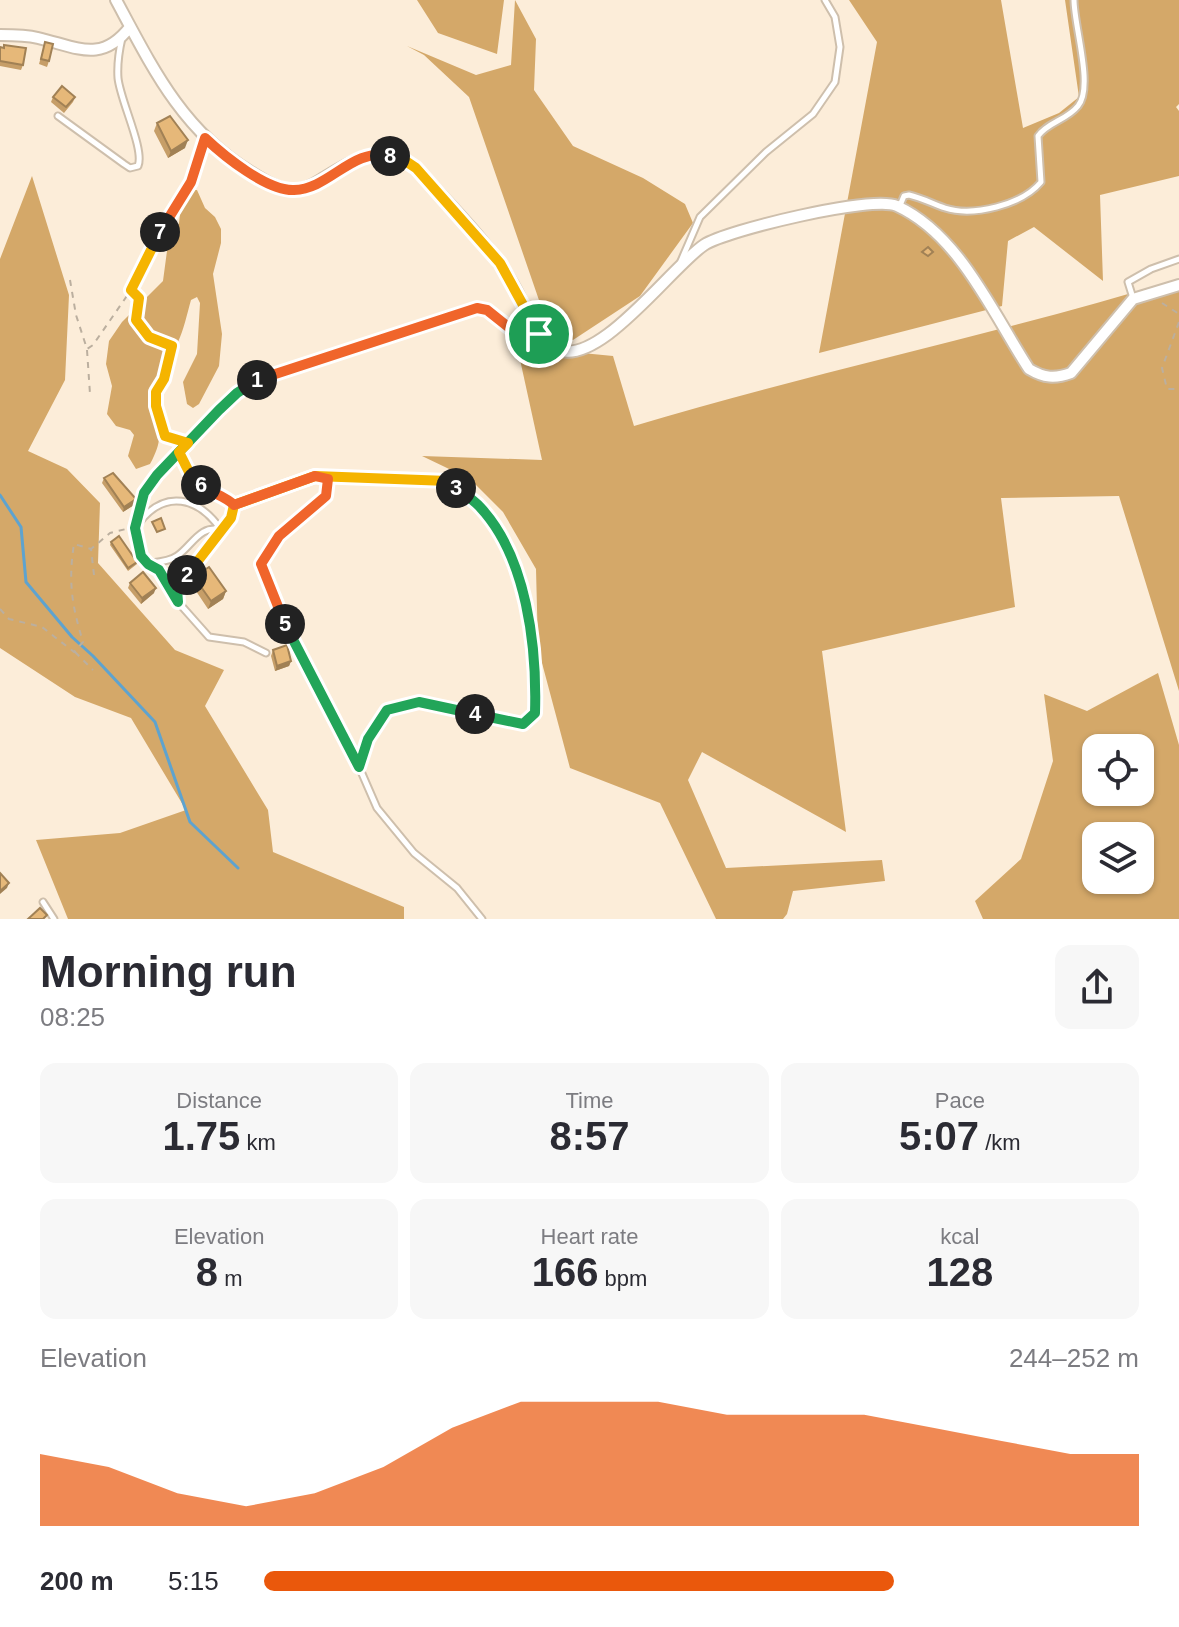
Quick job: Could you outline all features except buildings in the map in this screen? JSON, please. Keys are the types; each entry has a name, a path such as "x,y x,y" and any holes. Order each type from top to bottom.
{"street":[{"path":"116,0 176,105 205,138 241,167 264,181 295,190 310,187 364,156 383,154 401,158 416,168 500,263 539,334 555,349 565,352 585,348 628,316 702,246 720,236 840,208 881,203 895,205 931,230 951,249 969,272 1029,369 1039,375 1061,377 1071,373 1133,299 1179,285"},
{"path":"0,35 36,38 91,51 104,49 122,37 130,27"}],"lane":[{"path":"677,269 700,217 766,152 813,114 835,82 840,47 835,17 825,0"},
{"path":"895,205 901,203 906,195 947,209 967,210 1011,203 1037,187 1041,182 1038,136 1043,129 1070,115 1081,103 1085,88 1074,0"},
{"path":"58,116 130,168 138,166 141,161 139,149 118,79 122,37"},
{"path":"1133,299 1128,282 1179,259"},
{"path":"266,653 244,642 209,637 178,602 159,570 141,556 135,528 144,493 179,452 237,393 268,375 477,308 487,310 531,345 539,342 539,334"},
{"path":"179,452 189,472 202,486 234,505"},
{"path":"234,505 315,476 328,479 326,496 279,536 261,564 283,620 377,808 414,853 457,888 482,919"},
{"path":"135,528 144,517 168,502 183,502 198,505 210,514 222,531"},
{"path":"178,602 177,589 231,518 234,505"},
{"path":"148,564 174,558 205,530 214,528 222,531"},
{"path":"43,902 54,919"}],"path":[{"path":"87,349 93,345 131,290 165,223 191,182 205,138"},
{"path":"70,280 76,315 87,349 90,394"},
{"path":"131,290 139,298 136,320 149,337 172,346 164,379 156,392 156,406 165,436 188,443"},
{"path":"1148,293 1179,314"},
{"path":"1179,322 1162,368 1167,389 1179,389"},
{"path":"328,479 448,481 481,507 509,551 518,574 526,601 536,686 535,713 523,724 419,702 387,710 368,739 359,767"},
{"path":"91,549 110,533 135,528"},
{"path":"74,652 83,642 72,608 69,573 74,544 91,549"},
{"path":"91,549 94,575"},
{"path":"0,609 9,619 42,627 93,670"}],"shaded area":[{"path":"417,0 504,0 497,54 438,33"},
{"path":"515,0 536,39 534,90 573,146 643,178 685,204 693,223 640,296 573,340 551,335 469,97 424,55 407,46 476,75 511,65"},
{"path":"849,0 1001,0 1023,128 1059,113 1079,97 1065,0 1179,0 1179,104 1176,107 1179,111 1179,176 1100,195 1103,281 1034,227 1008,241 1002,306 819,353 877,42"},
{"path":"32,176 69,295 65,380 28,451 67,469 100,503 98,563 175,650 224,670 205,706 268,810 273,852 404,907 404,919 68,919 36,840 120,833 186,810 131,718 75,697 0,648 0,259"},
{"path":"190,190 197,190 205,208 215,217 221,229 221,243 213,274 222,334 219,366 199,404 193,408 187,404 183,382 197,354 200,303 197,297 191,300 175,349 152,392 151,409 159,435 156,451 150,464 136,469 128,456 134,435 130,430 116,426 107,414 112,386 106,364 109,341 122,322 163,281 167,251 179,223 182,198"},
{"path":"1179,279 1179,691 1119,496 1001,498 1015,607 822,651 846,832 702,752 688,780 726,868 882,860 885,881 793,891 783,919 716,919 660,803 570,768 538,648 536,569 503,512 470,479 422,456 542,460 519,355 531,348 613,356 634,426"},
{"path":"1158,673 1179,745 1179,919 983,919 975,901 1021,859 1053,761 1044,694 1087,711"}],"waterway":[{"path":"0,495 21,527 26,582 72,637 155,722 190,822 238,868"}],"route":[{"path":"539,334 500,263 468,226 416,168 401,158 383,154 364,156 310,187 295,190 264,181 205,138 191,182 165,223 131,290 139,298 136,320 149,337 172,346 164,379 156,392 156,406 165,436 188,443 179,452 189,472 202,486 234,505 315,476 328,479 326,496 279,536 261,564 283,620 359,767 368,739 387,710 419,702 523,724 535,713 536,686 526,601 509,551 481,507 448,481 328,479 315,476 234,505 231,518 177,589 178,602 159,570 141,556 135,528 144,493 157,475 179,452 237,393 268,375 477,308 487,310 531,345 539,342 539,334"}]}
